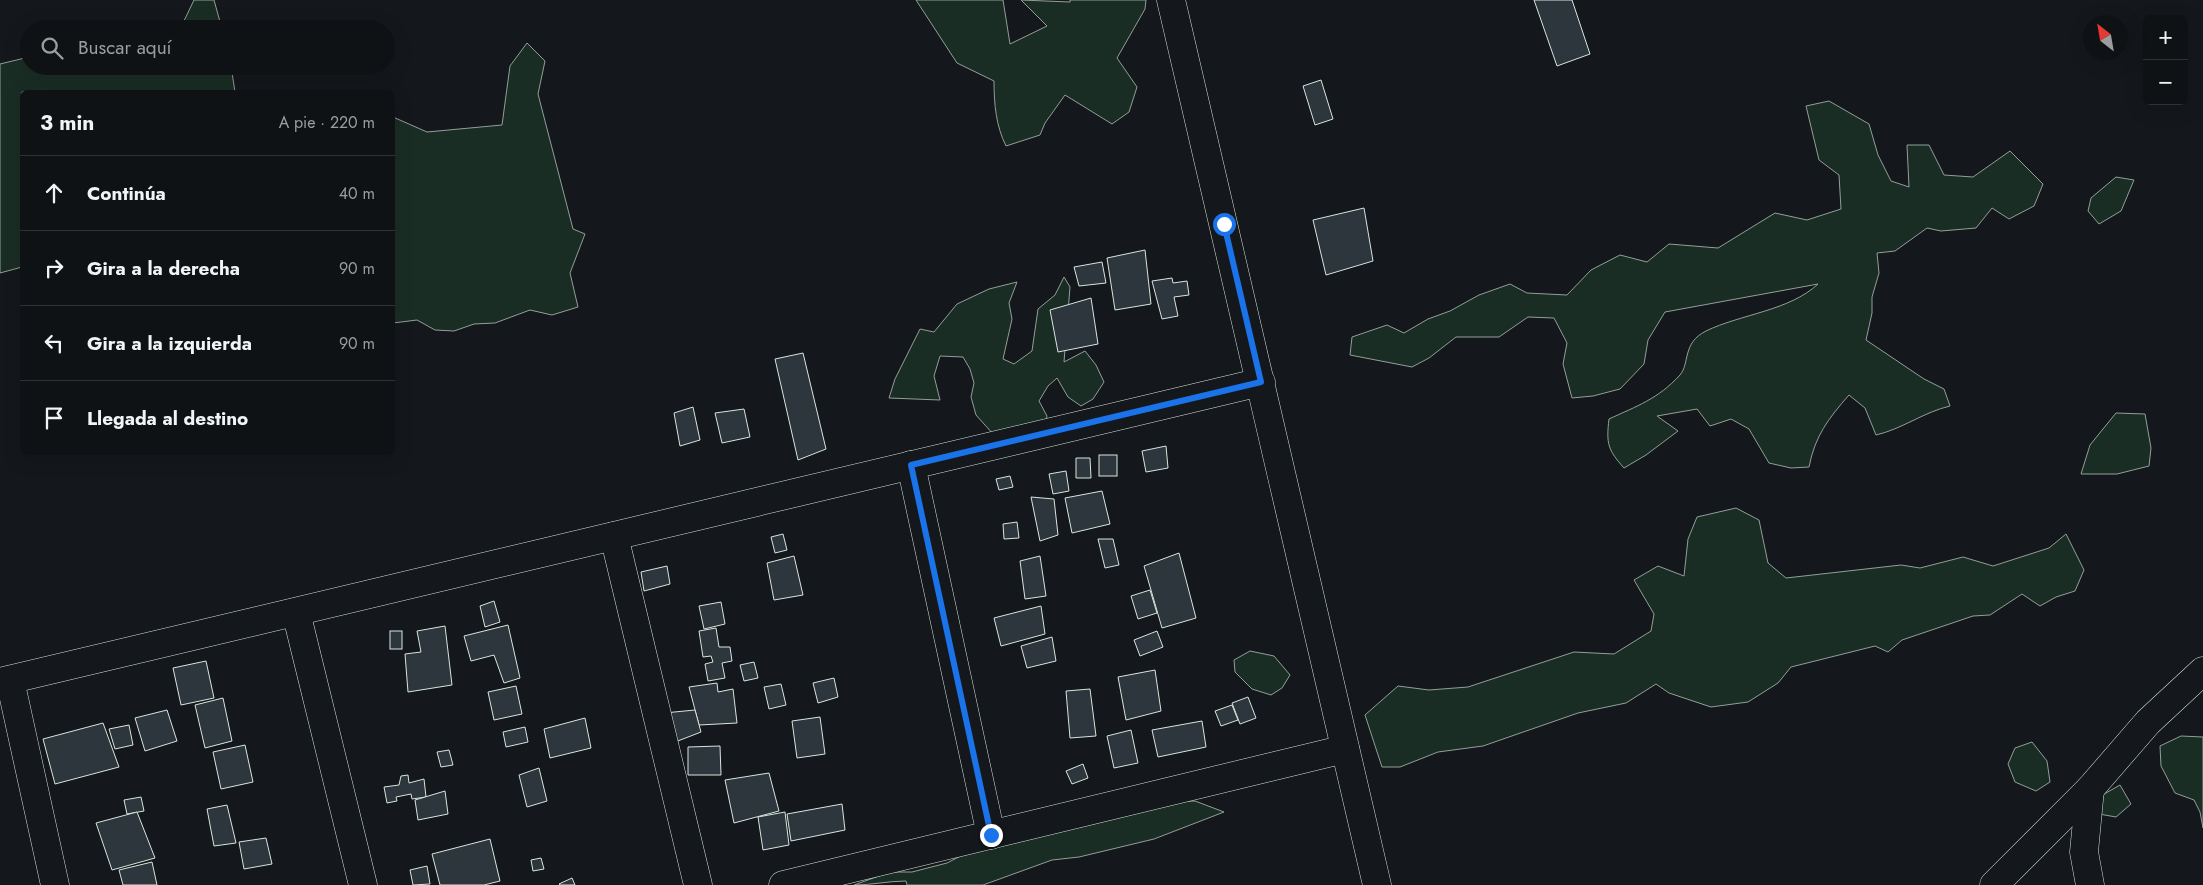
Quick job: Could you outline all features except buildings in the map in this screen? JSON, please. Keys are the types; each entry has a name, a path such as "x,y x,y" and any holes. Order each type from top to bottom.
{"street":[{"path":"1171,0 1377,885"},
{"path":"55,885 5,681 1261,382"},
{"path":"911,465 991,835"},
{"path":"614,536 698,885"},
{"path":"296,612 363,885"},
{"path":"1994,885 2090,789 2148,722 2203,671"},
{"path":"783,885 1346,749"},
{"path":"2090,789 2084,852 2090,885"}],"green space":[{"path":"194,0 214,0 220,20 184,20"},
{"path":"916,0 1003,0 1010,44 1047,26 1021,0 1070,2 1070,0 1146,0 1145,9 1117,58 1137,87 1129,112 1112,124 1065,95 1045,123 1040,135 1006,146 996,115 994,81 957,63"},
{"path":"527,43 545,61 538,94 573,229 585,234 570,273 578,307 552,315 530,310 495,323 474,324 454,331 435,330 417,320 395,323 395,118 427,132 502,125 510,66"},
{"path":"20,59 20,75 232,75 235,90 20,90 20,268 0,273 0,64"},
{"path":"1829,101 1869,124 1878,155 1891,181 1909,187 1907,145 1929,145 1944,175 1973,177 2010,151 2043,184 2034,206 2009,219 1992,208 1976,228 1941,231 1927,228 1895,251 1877,253 1879,273 1872,297 1872,313 1866,340 1924,379 1944,389 1950,406 1876,435 1865,408 1849,395 1823,428 1809,467 1791,468 1769,463 1749,429 1731,419 1710,426 1697,409 1657,416 1678,431 1646,455 1624,468 1614,456 1609,446 1609,419 1647,401 1672,383 1683,370 1690,347 1698,336 1720,325 1793,300 1818,284 1665,312 1648,340 1644,364 1620,389 1593,396 1572,398 1563,364 1567,343 1554,318 1528,317 1499,337 1456,337 1429,358 1412,367 1350,355 1352,337 1387,325 1404,333 1428,319 1450,311 1479,295 1510,284 1527,293 1567,295 1591,270 1620,255 1647,262 1669,244 1718,248 1775,213 1807,220 1841,209 1839,175 1819,160 1806,106"},
{"path":"2116,177 2134,180 2121,211 2099,224 2088,211 2091,198"},
{"path":"1064,277 1070,287 1064,362 1085,351 1096,365 1104,382 1093,399 1081,406 1068,397 1057,378 1048,386 1039,401 1047,416 1045,427 993,434 976,415 971,397 974,383 970,369 963,357 940,356 934,376 940,400 889,398 895,379 920,329 934,332 957,304 989,289 1017,282 1009,303 1012,319 1003,359 1014,364 1032,351 1038,309 1055,295"},
{"path":"2116,413 2145,414 2151,448 2149,466 2117,474 2081,474 2090,445"},
{"path":"1736,508 1759,520 1768,563 1786,578 1901,565 1920,568 1963,557 1993,566 2049,548 2066,534 2084,570 2075,591 2056,597 2040,606 2022,594 1990,615 1973,616 1902,640 1888,652 1875,646 1791,667 1778,683 1748,702 1711,707 1669,693 1656,684 1626,703 1578,713 1483,746 1438,752 1400,767 1382,767 1365,715 1398,686 1429,690 1468,687 1574,652 1614,654 1651,631 1654,614 1634,580 1658,566 1684,576 1688,539 1697,517"},
{"path":"1250,651 1274,656 1290,675 1282,688 1271,695 1252,689 1235,672 1234,660"},
{"path":"2181,736 2203,737 2203,828 2200,812 2194,800 2175,793 2161,766 2160,746"},
{"path":"2032,742 2047,761 2050,782 2036,791 2015,782 2008,764 2015,748"},
{"path":"2120,785 2131,804 2116,817 2099,814 2099,797"},
{"path":"1195,801 1224,812 1154,839 1079,857 1052,860 983,885 907,885 906,881 854,885 890,872 912,872 947,863 972,850 1164,802"}],"route":[{"path":"991,835 911,465 1261,382 1224,224"}]}
